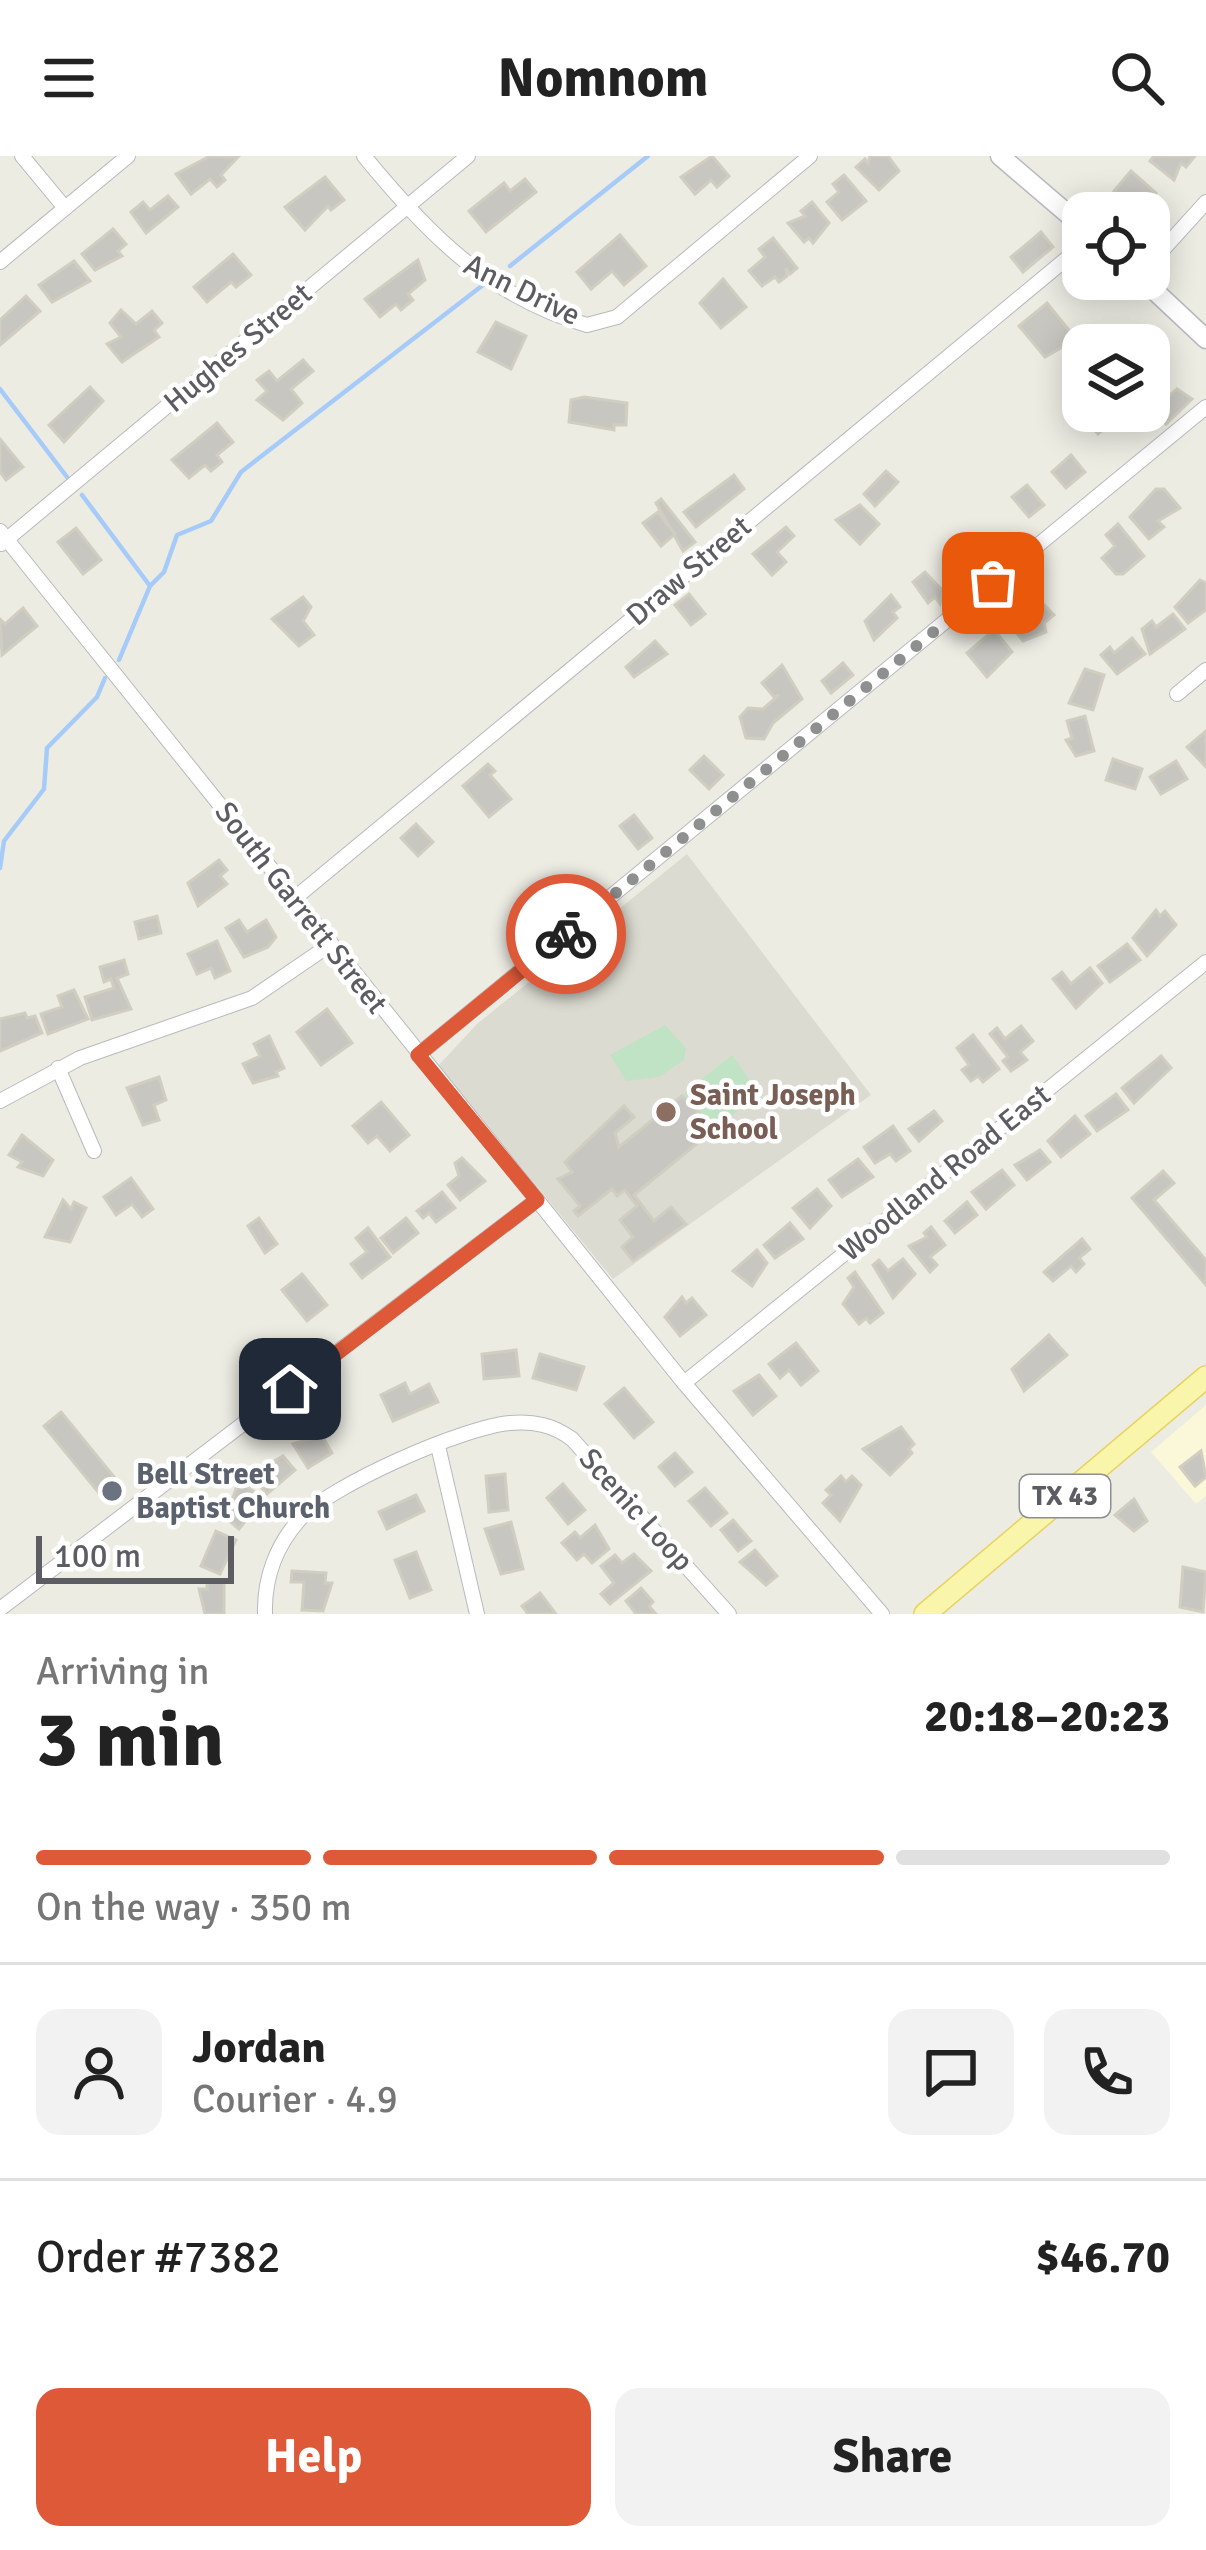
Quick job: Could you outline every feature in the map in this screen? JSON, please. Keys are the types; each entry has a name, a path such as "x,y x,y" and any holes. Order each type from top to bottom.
{"main road":[{"name":"TX 43","path":"925,1614 1206,1377"}],"street":[{"path":"22,156 65,208"},
{"path":"0,262 128,156"},
{"name":"Ann Drive","path":"364,156 406,208 461,262 576,321 597,324 616,316 810,156"},
{"name":"Hughes Street","path":"2,538 468,156"},
{"path":"1000,156 1062,209"},
{"path":"1170,242 1206,202"},
{"name":"Draw Street","path":"295,898 1062,262"},
{"path":"1164,300 1206,339"},
{"path":"418,1055 1206,407"},
{"name":"South Garrett Street","path":"2,538 684,1383 882,1614"},
{"path":"1177,694 1206,670"},
{"path":"0,1101 58,1068 252,998 331,944"},
{"name":"Woodland Road East","path":"684,1383 1206,962"},
{"path":"58,1068 94,1151"},
{"path":"0,1610 537,1200"},
{"name":"Scenic Loop","path":"265,1614 272,1564 310,1509 358,1480 504,1423 544,1424 562,1431 729,1614"},
{"path":"438,1446 477,1614"}],"shaded area":[{"path":"687,854 871,1095 613,1279 438,1066 477,1024"},
{"path":"1206,1405 1206,1496 1196,1504 1151,1452"}],"green space":[{"path":"665,1025 686,1048 684,1060 659,1077 626,1081 610,1055"},
{"path":"732,1055 759,1093 716,1129 683,1094"}],"building":[{"path":"210,156 238,157 221,175 225,180 217,187 210,179 191,194 176,174"},
{"path":"712,156 729,176 717,187 711,180 695,194 681,177"},
{"path":"870,156 888,156 899,171 879,190 856,167 865,159 868,163"},
{"path":"1154,156 1195,156 1186,167 1181,163 1174,180 1150,161"},
{"path":"1131,171 1155,192 1115,192"},
{"path":"844,175 866,201 842,220 827,202 839,192 833,184"},
{"path":"325,177 344,200 331,210 328,206 305,230 285,207"},
{"path":"525,179 536,192 486,232 469,211 504,183 510,191"},
{"path":"168,196 178,207 146,233 131,212 143,202 150,210"},
{"path":"812,202 829,223 813,243 809,238 804,242 788,223 805,216 801,211"},
{"path":"113,229 126,244 118,251 122,256 95,270 82,254"},
{"path":"1041,232 1053,247 1023,272 1011,257"},
{"path":"620,235 646,266 624,285 612,271 591,289 577,272"},
{"path":"773,238 797,268 790,274 786,268 787,276 779,282 775,277 762,286 749,271 765,257 759,249"},
{"path":"233,254 251,275 236,287 231,282 207,302 194,287"},
{"path":"418,260 425,280 408,294 413,300 401,310 396,304 380,317 365,299"},
{"path":"74,261 90,281 52,302 39,285"},
{"path":"723,279 746,307 721,328 700,303"},
{"path":"26,296 40,311 0,345 0,320"},
{"path":"1047,303 1064,324 1062,347 1045,357 1019,326"},
{"path":"121,310 136,324 152,311 162,323 154,330 159,337 122,362 107,344 121,337 110,323"},
{"path":"496,322 526,336 511,369 478,352"},
{"path":"303,360 313,371 291,389 302,403 283,420 257,400 267,391 257,380 269,371 277,381"},
{"path":"90,387 103,401 64,442 49,425"},
{"path":"1177,389 1192,399 1170,420 1170,395"},
{"path":"584,397 627,403 626,425 614,425 614,430 569,422 571,400"},
{"path":"217,423 233,442 217,455 222,462 211,471 205,465 189,478 172,460"},
{"path":"0,439 23,467 6,480 0,472"},
{"path":"1071,455 1085,472 1066,488 1052,472"},
{"path":"886,471 898,482 875,506 864,494"},
{"path":"734,475 744,489 696,527 684,512"},
{"path":"1027,485 1044,505 1029,517 1012,497"},
{"path":"1156,489 1164,489 1180,508 1158,521 1164,527 1149,539 1130,517"},
{"path":"661,499 695,542 683,551 656,503"},
{"path":"860,505 879,524 860,544 836,520"},
{"path":"658,512 675,534 661,546 643,523"},
{"path":"1118,524 1144,556 1123,574 1116,574 1102,558 1115,546 1106,535"},
{"path":"786,527 794,536 777,552 786,562 772,575 753,554"},
{"path":"76,528 101,560 83,574 58,542"},
{"path":"925,572 943,591 940,604 935,597 928,603 913,582"},
{"path":"1200,580 1206,583 1206,610 1188,623 1175,607"},
{"path":"689,594 705,614 691,625 675,605"},
{"path":"1033,594 1054,615 1044,623 1046,632 1023,641 1010,625 1027,613 1020,605"},
{"path":"891,595 900,607 893,612 897,618 874,640 865,621"},
{"path":"303,597 311,607 303,621 314,635 299,646 272,619"},
{"path":"23,608 37,626 2,655 0,619 5,624"},
{"path":"1173,614 1185,629 1150,654 1142,629 1152,621 1156,627"},
{"path":"994,630 1012,652 987,677 967,653"},
{"path":"1132,638 1145,654 1117,674 1101,655 1110,647 1114,653"},
{"path":"655,641 667,654 634,677 626,667"},
{"path":"843,663 853,675 831,693 822,681"},
{"path":"782,665 802,699 773,723 764,739 746,738 740,717 748,708 763,709 779,695 774,697 762,683"},
{"path":"1085,669 1104,675 1093,710 1069,703"},
{"path":"1085,716 1094,751 1076,756 1066,740 1072,738 1067,721"},
{"path":"1206,731 1206,767 1187,747"},
{"path":"704,756 723,775 709,789 690,770"},
{"path":"1113,759 1142,769 1135,789 1106,780"},
{"path":"1176,761 1187,779 1161,794 1150,777"},
{"path":"488,764 495,771 490,775 511,799 489,817 463,786"},
{"path":"634,815 652,838 638,849 620,826"},
{"path":"416,824 433,842 418,856 401,838"},
{"path":"219,860 227,870 220,876 227,884 198,906 188,883"},
{"path":"1156,910 1160,916 1165,911 1176,925 1147,956 1133,938"},
{"path":"157,916 161,933 139,939 135,922"},
{"path":"239,920 247,932 266,920 276,937 268,947 244,957 226,928"},
{"path":"217,941 230,971 215,978 211,968 197,974 188,954"},
{"path":"1127,944 1140,960 1110,982 1098,966"},
{"path":"124,960 128,974 117,978 131,1009 92,1020 85,997 114,988 111,979 104,982 100,967"},
{"path":"1090,968 1102,983 1076,1008 1053,979 1062,972 1071,984"},
{"path":"74,990 88,1019 48,1034 41,1014 62,1007 58,996"},
{"path":"327,1009 352,1043 321,1065 297,1032"},
{"path":"25,1013 27,1018 35,1016 42,1033 0,1051 0,1019"},
{"path":"1021,1026 1033,1041 1020,1052 1027,1060 1011,1071 1003,1061 1008,1057 990,1034 997,1028 1005,1039"},
{"path":"973,1035 999,1069 983,1082 978,1076 971,1081 962,1070 969,1065 957,1048"},
{"path":"269,1036 284,1068 276,1072 278,1076 253,1083 243,1064 260,1056 254,1044"},
{"path":"1161,1056 1171,1068 1134,1103 1122,1088"},
{"path":"159,1077 166,1100 154,1105 159,1120 143,1125 127,1088"},
{"path":"1116,1094 1128,1110 1097,1131 1086,1116"},
{"path":"682,1096 715,1129 634,1195 654,1221 671,1207 686,1224 633,1261 622,1247 633,1237 620,1220 637,1206 625,1190 617,1196 612,1189 578,1216 574,1211 580,1206 558,1179 572,1172 565,1162 624,1106 634,1117 615,1133 619,1147"},
{"path":"381,1102 409,1135 390,1151 377,1136 368,1143 353,1126"},
{"path":"934,1111 942,1121 919,1141 909,1129"},
{"path":"1075,1116 1090,1134 1061,1157 1048,1141"},
{"path":"893,1126 910,1151 896,1161 890,1154 875,1163 864,1147"},
{"path":"22,1135 53,1160 43,1176 18,1167 22,1162 9,1155"},
{"path":"1040,1150 1050,1162 1027,1180 1015,1165"},
{"path":"462,1158 485,1181 460,1200 448,1185 459,1176 455,1163"},
{"path":"858,1159 873,1177 842,1197 829,1180"},
{"path":"1002,1170 1014,1185 986,1209 972,1192"},
{"path":"1163,1171 1174,1183 1154,1200 1206,1260 1206,1285 1132,1198"},
{"path":"131,1178 153,1209 142,1217 132,1204 116,1215 104,1197"},
{"path":"817,1189 831,1206 810,1228 793,1208"},
{"path":"442,1192 455,1208 436,1222 429,1213 423,1218 417,1211"},
{"path":"63,1200 71,1209 74,1202 86,1208 70,1242 45,1237"},
{"path":"967,1202 977,1215 955,1233 945,1221"},
{"path":"259,1218 277,1244 265,1253 248,1226"},
{"path":"406,1218 418,1233 393,1253 381,1238"},
{"path":"790,1223 803,1239 775,1258 764,1245"},
{"path":"931,1227 945,1245 930,1257 937,1265 930,1272 909,1246 927,1237 924,1233"},
{"path":"368,1228 390,1257 362,1278 351,1264 367,1252 356,1238"},
{"path":"1082,1239 1090,1249 1079,1258 1084,1264 1076,1272 1071,1266 1053,1281 1044,1272"},
{"path":"757,1250 767,1263 752,1286 733,1271"},
{"path":"903,1259 915,1274 893,1298 873,1265 879,1260 888,1271"},
{"path":"855,1272 883,1313 870,1323 866,1318 859,1324 843,1304 854,1287 848,1278"},
{"path":"302,1274 327,1305 307,1321 282,1290"},
{"path":"682,1297 686,1303 692,1298 706,1315 680,1336 665,1317"},
{"path":"1049,1335 1067,1355 1024,1391 1012,1369"},
{"path":"796,1343 818,1371 801,1385 789,1370 780,1378 769,1364"},
{"path":"516,1350 519,1376 484,1379 482,1354"},
{"path":"540,1354 584,1367 576,1390 533,1378"},
{"path":"759,1375 776,1396 753,1415 734,1391"},
{"path":"405,1383 410,1394 429,1384 438,1402 393,1421 381,1395"},
{"path":"624,1388 653,1422 634,1438 605,1404"},
{"path":"61,1412 115,1478 98,1492 44,1426"},
{"path":"901,1427 914,1444 909,1449 912,1453 890,1475 863,1449"},
{"path":"322,1436 332,1453 308,1468 293,1444"},
{"path":"1201,1451 1206,1477 1195,1486 1180,1467"},
{"path":"675,1453 692,1472 675,1486 659,1467"},
{"path":"283,1456 295,1470 267,1494 251,1475"},
{"path":"505,1474 508,1510 489,1512 486,1476"},
{"path":"841,1476 846,1482 852,1476 861,1485 840,1521 823,1503 831,1495 826,1490"},
{"path":"239,1480 263,1499 239,1529 226,1518"},
{"path":"563,1484 585,1510 568,1524 547,1498"},
{"path":"705,1488 727,1513 711,1526 689,1501"},
{"path":"416,1495 424,1511 387,1529 379,1512"},
{"path":"1134,1499 1147,1521 1134,1531 1115,1515"},
{"path":"733,1520 751,1541 738,1551 721,1530"},
{"path":"511,1522 523,1569 501,1574 485,1529"},
{"path":"595,1525 609,1549 592,1563 584,1554 577,1560 562,1543 575,1532 580,1538"},
{"path":"216,1531 236,1540 220,1574 201,1566"},
{"path":"755,1550 777,1576 766,1585 740,1562"},
{"path":"416,1552 431,1590 410,1598 395,1560"},
{"path":"634,1554 651,1571 610,1604 601,1594 614,1583 601,1566 615,1555 622,1563"},
{"path":"1183,1567 1206,1572 1203,1612 1180,1607"},
{"path":"292,1571 326,1573 325,1583 332,1583 323,1611 302,1610 304,1582 291,1582"},
{"path":"207,1580 224,1580 224,1614 205,1614 199,1589 207,1589"},
{"path":"641,1588 656,1614 636,1614 626,1601"},
{"path":"540,1593 556,1614 528,1614 522,1606"}],"waterway":[{"path":"510,266 648,156"},
{"path":"150,586 164,572 177,535 211,521 241,472 483,285"},
{"path":"0,389 67,477"},
{"path":"82,495 150,586 119,660"},
{"path":"0,868 4,841 44,789 47,748 97,697 105,678"}],"way so far":[{"path":"566,934 993,583"}],"place":[{"name":"Saint Joseph School","path":"666,1112"},
{"name":"Bell Street Baptist Church","path":"112,1491"}],"route":[{"path":"290,1389 537,1200 418,1055 566,934"}]}
